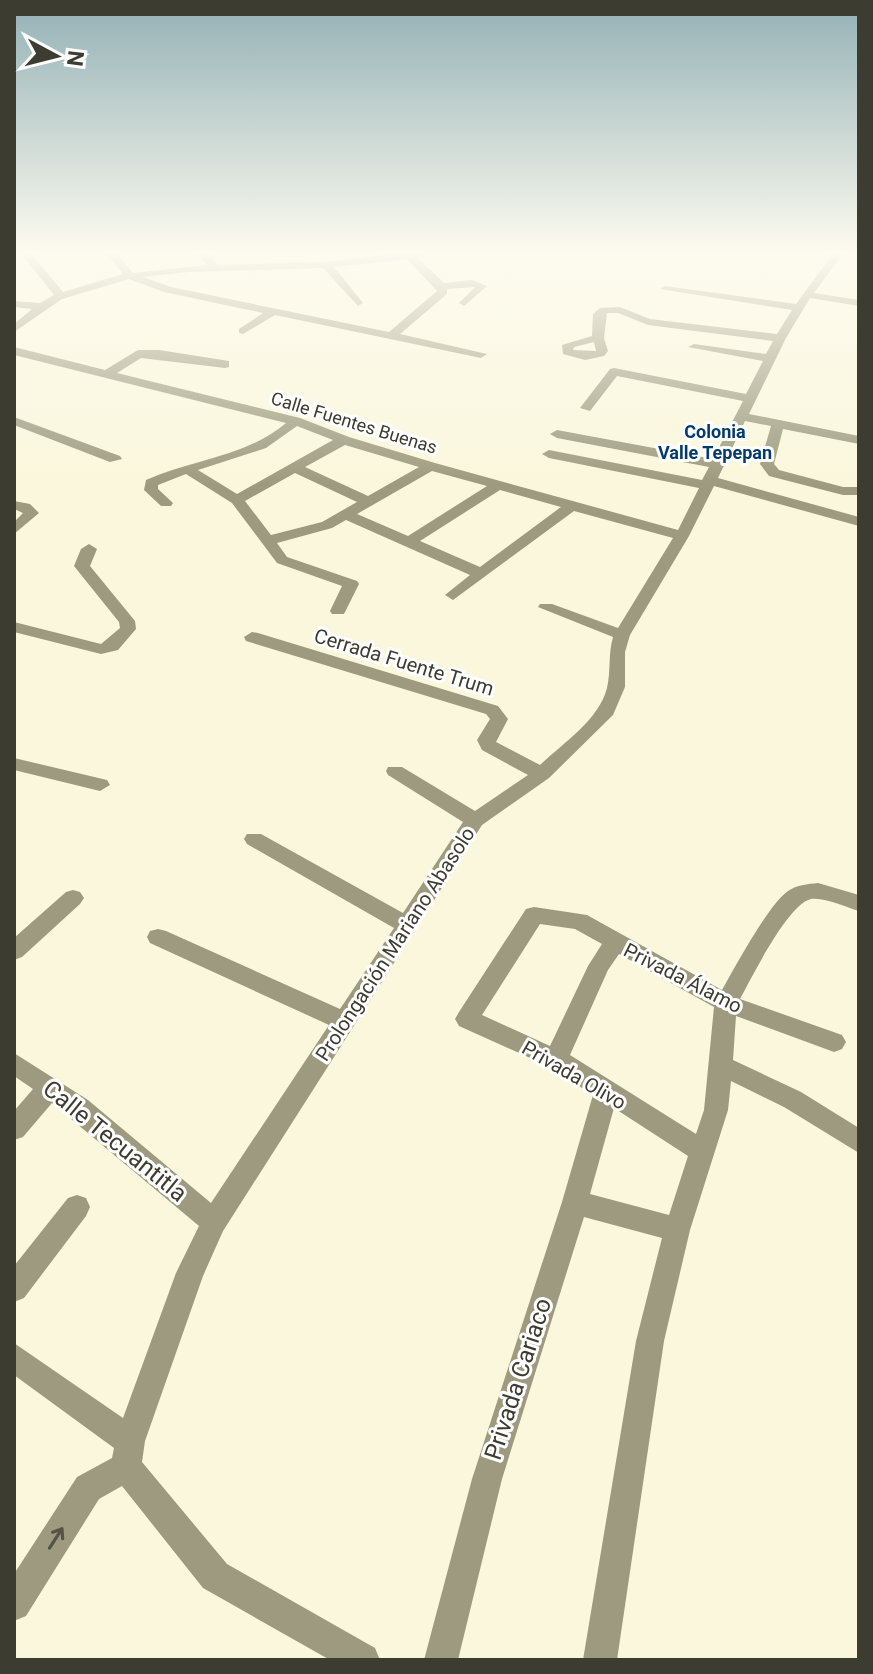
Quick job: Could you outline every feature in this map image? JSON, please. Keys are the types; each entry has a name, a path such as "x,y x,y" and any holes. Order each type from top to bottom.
{"street":[{"path":"357,329 481,354"},
{"path":"391,336 399,329"},
{"path":"598,329 598,338"},
{"path":"707,329 780,338"},
{"name":"Prolongación Mariano Abasolo","path":"128,1454 190,1273 214,1222 475,820 542,774 607,711 616,687 617,652 622,635 682,536 744,407 786,329"},
{"path":"694,347 769,358"},
{"name":"Calle Fuentes Buenas","path":"14,351 295,421 344,440 430,466 682,536"},
{"path":"107,374 138,354 225,364"},
{"path":"586,408 614,372 744,407 778,424 859,440"},
{"path":"14,421 115,459"},
{"path":"166,503 151,490 151,483 253,451 271,442 295,421"},
{"path":"778,424 767,464 774,473 843,491 859,491"},
{"path":"557,434 711,476 859,522"},
{"path":"237,500 344,440"},
{"path":"549,454 711,476"},
{"path":"266,541 327,525 430,466"},
{"path":"296,468 370,502"},
{"path":"188,469 237,500 282,560 351,584 338,611"},
{"path":"410,541 498,485"},
{"path":"14,505 25,507 32,513 14,530"},
{"path":"453,595 571,506"},
{"path":"347,515 482,574"},
{"path":"14,627 101,649 112,646 128,629 127,621 82,566 89,549"},
{"path":"546,607 622,635"},
{"name":"Cerrada Fuente Trum","path":"252,637 492,710 499,719 488,733 486,740 489,746 542,774"},
{"path":"14,764 100,785"},
{"path":"395,771 475,820"},
{"path":"254,839 407,925"},
{"path":"600,1660 650,1341 677,1230 716,1110 726,1003 757,948 793,898 805,892 818,891 859,903"},
{"path":"14,951 73,898"},
{"name":"Privada Álamo","path":"534,915 579,921 726,1003 834,1042"},
{"name":"Privada Olivo","path":"534,915 467,1019 556,1059 702,1151"},
{"path":"158,937 346,1022"},
{"path":"556,1059 599,966 615,942"},
{"name":"Calle Tecuantitla","path":"14,1063 50,1087 214,1222"},
{"path":"721,1066 779,1091 829,1118 859,1142"},
{"path":"14,1129 50,1087"},
{"name":"Privada Cariaco","path":"441,1660 487,1479 575,1202 606,1093"},
{"path":"575,1202 677,1230"},
{"path":"14,1288 77,1207"},
{"path":"14,1357 128,1454 215,1576 363,1660"},
{"path":"14,1604 88,1488 128,1454"}],"district":[{"name":"Colonia Valle Tepepan","path":"715,442"}]}
